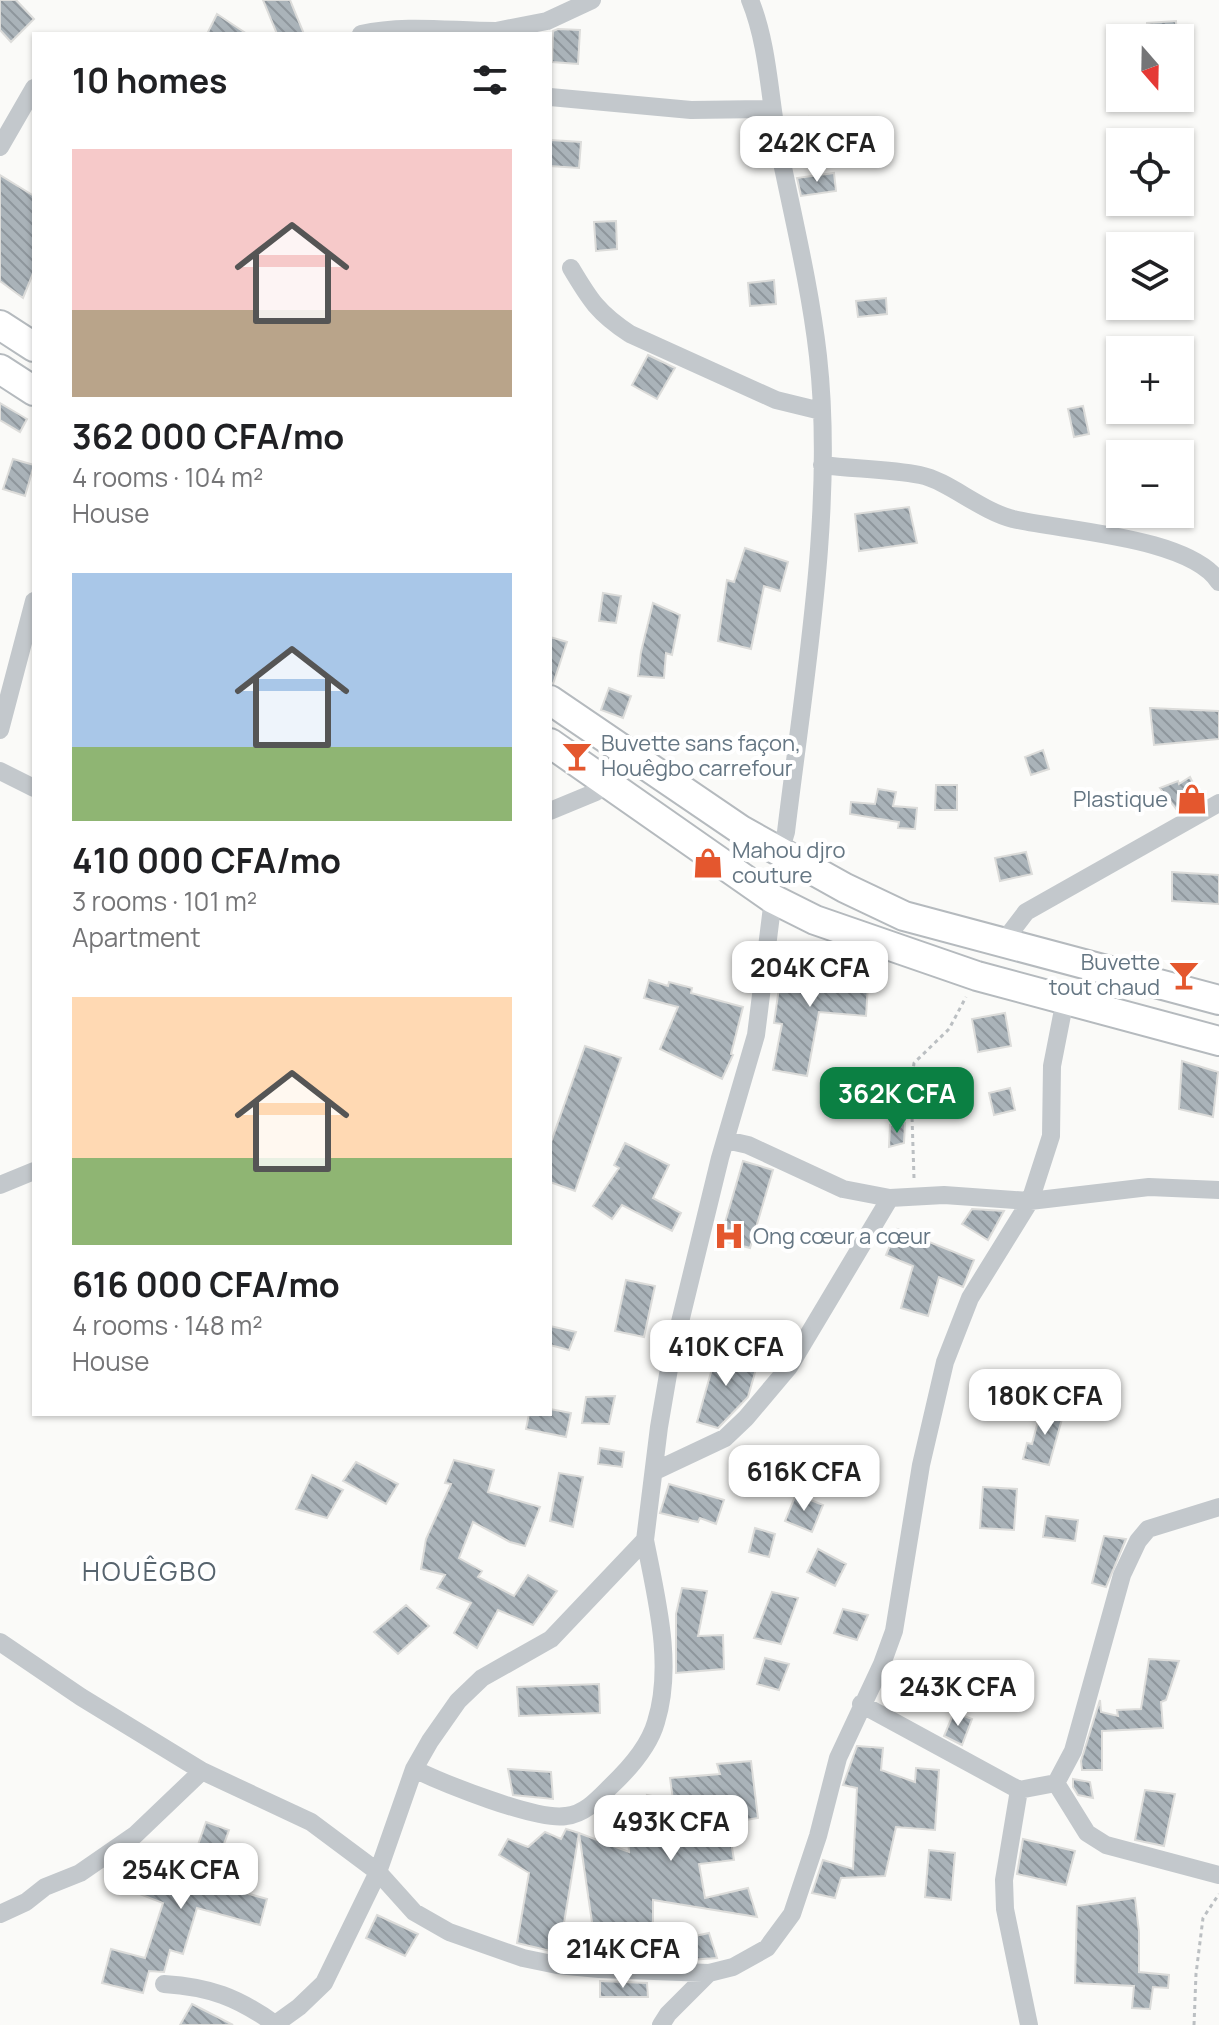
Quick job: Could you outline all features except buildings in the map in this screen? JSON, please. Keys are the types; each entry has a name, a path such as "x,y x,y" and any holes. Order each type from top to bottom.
{"main road":[{"path":"0,325 32,346"},
{"path":"0,369 32,390"},
{"path":"552,701 741,830 845,888 904,916 1219,1000"},
{"path":"552,744 773,899 851,934 977,976 1219,1041"}],"street":[{"path":"500,32 547,21 592,0"},
{"path":"750,0 764,47 771,109 808,287 818,357 821,411 822,465 810,628 786,832 780,852"},
{"path":"376,32 406,28 468,32"},
{"path":"0,147 32,91"},
{"path":"552,97 691,110 771,109"},
{"path":"571,268 592,304 630,334 776,400 821,411"},
{"path":"822,465 921,475 970,501 1014,519 1105,535 1188,558 1204,565 1219,582"},
{"path":"0,730 32,609"},
{"path":"0,771 32,787"},
{"path":"552,810 596,792 607,781"},
{"path":"1004,941 1026,912 1219,803"},
{"path":"414,1769 449,1786 540,1815 565,1817 585,1810 613,1784 637,1759 656,1724 663,1690 662,1647 645,1540 659,1427 670,1363 756,1035 773,899"},
{"path":"0,1642 81,1697 202,1771 311,1822 378,1872 414,1912 449,1932 499,1951 557,1965 709,1973 733,1967 767,1948 792,1914 818,1836 838,1758 894,1631 921,1465 945,1362 970,1298 1030,1201 1051,1136 1052,1066 1062,1015 1068,1001"},
{"path":"726,1140 748,1145 843,1189 890,1198 944,1195 1030,1201 1149,1187 1219,1190"},
{"path":"0,1185 32,1172"},
{"path":"655,1471 725,1438 754,1408 789,1367 890,1198"},
{"path":"1056,1783 1073,1751 1122,1575 1138,1541 1148,1529 1219,1507"},
{"path":"164,1984 195,1986 220,1992 253,2008 275,2024 299,2007 324,1983 378,1872 414,1769 444,1721 482,1678 551,1639 645,1540"},
{"path":"861,1704 1019,1790 1056,1783"},
{"path":"0,1914 26,1902 45,1887 80,1873 135,1835 202,1771"},
{"path":"1056,1783 1087,1833 1106,1845 1219,1875"},
{"path":"1019,1790 1004,1880 1005,1909 1018,1985 1033,2023"},
{"path":"661,2025 709,1973"}],"path":[{"path":"915,1195 911,1086 914,1063 949,1029 977,976"},
{"path":"1194,2025 1203,1918 1219,1894"}],"place":[{"name":"Buvette sans façon, Houêgbo carrefour","path":"577,756"},
{"name":"Plastique","path":"1192,799"},
{"name":"Mahou djro couture","path":"708,863"},
{"name":"Buvette tout chaud","path":"1184,975"},
{"name":"Ong cœur a cœur","path":"729,1236"}],"district":[{"name":"HOUÊGBO","path":"150,1571"}]}
